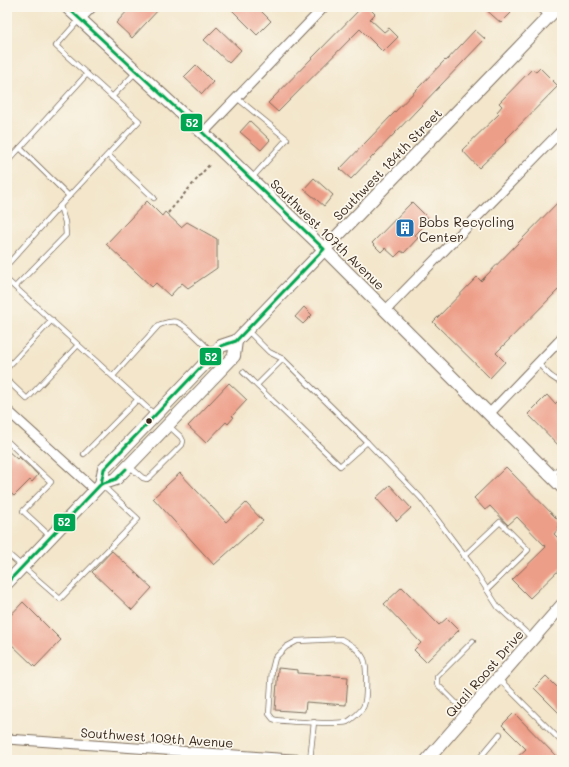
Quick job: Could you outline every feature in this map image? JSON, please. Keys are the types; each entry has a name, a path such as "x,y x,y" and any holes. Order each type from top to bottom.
{"main road":[{"name":"Southwest 107th Avenue","path":"67,7 252,179 386,310 562,487"},
{"name":"Southwest 184th Street","path":"98,487 104,469 155,415 221,346 236,341 247,330 550,10"},
{"name":"Southwest 184th Street","path":"7,583 98,487 116,479 130,466 234,356 236,341"},
{"name":"Quail Roost Drive","path":"427,760 532,638 561,608"}],"street":[{"path":"80,19 92,7"},
{"path":"203,133 324,7"},
{"path":"386,310 562,130"},
{"path":"489,414 562,338"},
{"path":"7,410 98,487"},
{"name":"Southwest 109th Avenue","path":"7,739 267,759 306,760"}],"lane":[{"path":"7,265 139,121 56,46 80,19"},
{"path":"112,97 136,72"},
{"path":"7,162 87,74"},
{"path":"237,97 287,139 252,179"},
{"path":"20,148 69,196"},
{"path":"108,155 154,198"},
{"path":"15,287 66,235 65,222 60,206"},
{"path":"7,280 155,415"},
{"path":"7,368 52,320"},
{"path":"112,376 159,325 168,322 177,322 185,327 214,354"},
{"path":"247,330 269,352 283,359 421,498 464,556 498,607 532,638"},
{"path":"7,380 27,399 78,345"},
{"path":"257,385 283,359"},
{"path":"538,363 553,378 562,382"},
{"path":"243,372 340,466 367,442"},
{"path":"84,454 138,399"},
{"path":"130,466 143,478 147,479 182,445 183,441 181,437 168,425"},
{"path":"7,441 51,482 23,511 51,537"},
{"path":"551,476 562,465"},
{"path":"7,552 60,599 138,519 98,487"},
{"path":"464,556 500,522 528,550 487,590"},
{"path":"341,639 355,647 364,660 366,676 364,705 356,716 346,722 314,722 279,720 273,718 269,714 272,670 275,658 286,647 297,641 341,639"},
{"path":"467,714 437,684 438,677 472,641"},
{"path":"498,678 562,742"},
{"path":"310,760 314,722"},
{"path":"478,760 500,734"}],"path":[{"path":"168,213 209,166"}],"building":[{"path":"131,7 161,7 132,38 116,23"},
{"path":"229,7 257,7 271,21 257,35"},
{"path":"362,7 368,7 375,14 370,19 384,32 389,28 398,37 383,52 360,29 278,112 268,103"},
{"path":"483,7 505,7 511,13 501,23"},
{"path":"217,27 241,50 229,63 204,40"},
{"path":"475,30 485,39 351,179 340,169"},
{"path":"196,65 213,82 202,94 184,77"},
{"path":"540,68 558,86 505,140 506,142 479,168 462,150 499,114 497,112 502,106 499,103 532,69 536,72"},
{"path":"250,121 270,140 261,150 240,132"},
{"path":"314,178 333,195 324,206 304,189"},
{"path":"562,198 562,286 496,353 505,362 490,378 433,322 477,277 481,281"},
{"path":"147,201 162,216 165,212 181,227 187,222 217,239 217,268 188,288 182,283 170,296 156,283 152,287 106,244"},
{"name":"Bobs Recycling Center","path":"412,202 430,220 415,235 418,238 404,253 401,251 395,257 385,248 381,252 372,243"},
{"path":"304,307 312,315 303,324 295,317"},
{"path":"229,383 247,400 232,416 234,417 228,424 226,422 206,443 188,426"},
{"path":"547,395 555,404 562,397 562,449 528,414"},
{"path":"7,450 17,459 19,457 38,475 32,482 30,480 14,496 7,490"},
{"path":"506,467 562,524 554,534 562,542 562,567 530,598 512,580 546,547 517,517 508,525 490,506 485,510 474,498"},
{"path":"180,473 226,522 246,503 263,521 214,565 153,498"},
{"path":"390,485 411,508 397,521 376,498"},
{"path":"112,551 152,588 132,610 92,572"},
{"path":"402,587 439,625 447,618 459,630 426,662 414,650 421,643 384,604"},
{"path":"23,602 61,640 35,667 7,640 7,619"},
{"path":"278,668 298,670 298,673 348,677 346,705 306,702 305,712 275,710"},
{"path":"546,676 562,692 562,716 534,688"},
{"path":"514,713 560,760 514,760 526,749 502,725"}],"transit line":[{"name":"52","path":"67,7 203,133 324,249 236,341 221,346 104,469 101,484"},
{"name":"52","path":"7,583 101,484 116,479 126,469"}],"place":[{"name":"Bobs Recycling Center","path":"405,228"}]}
